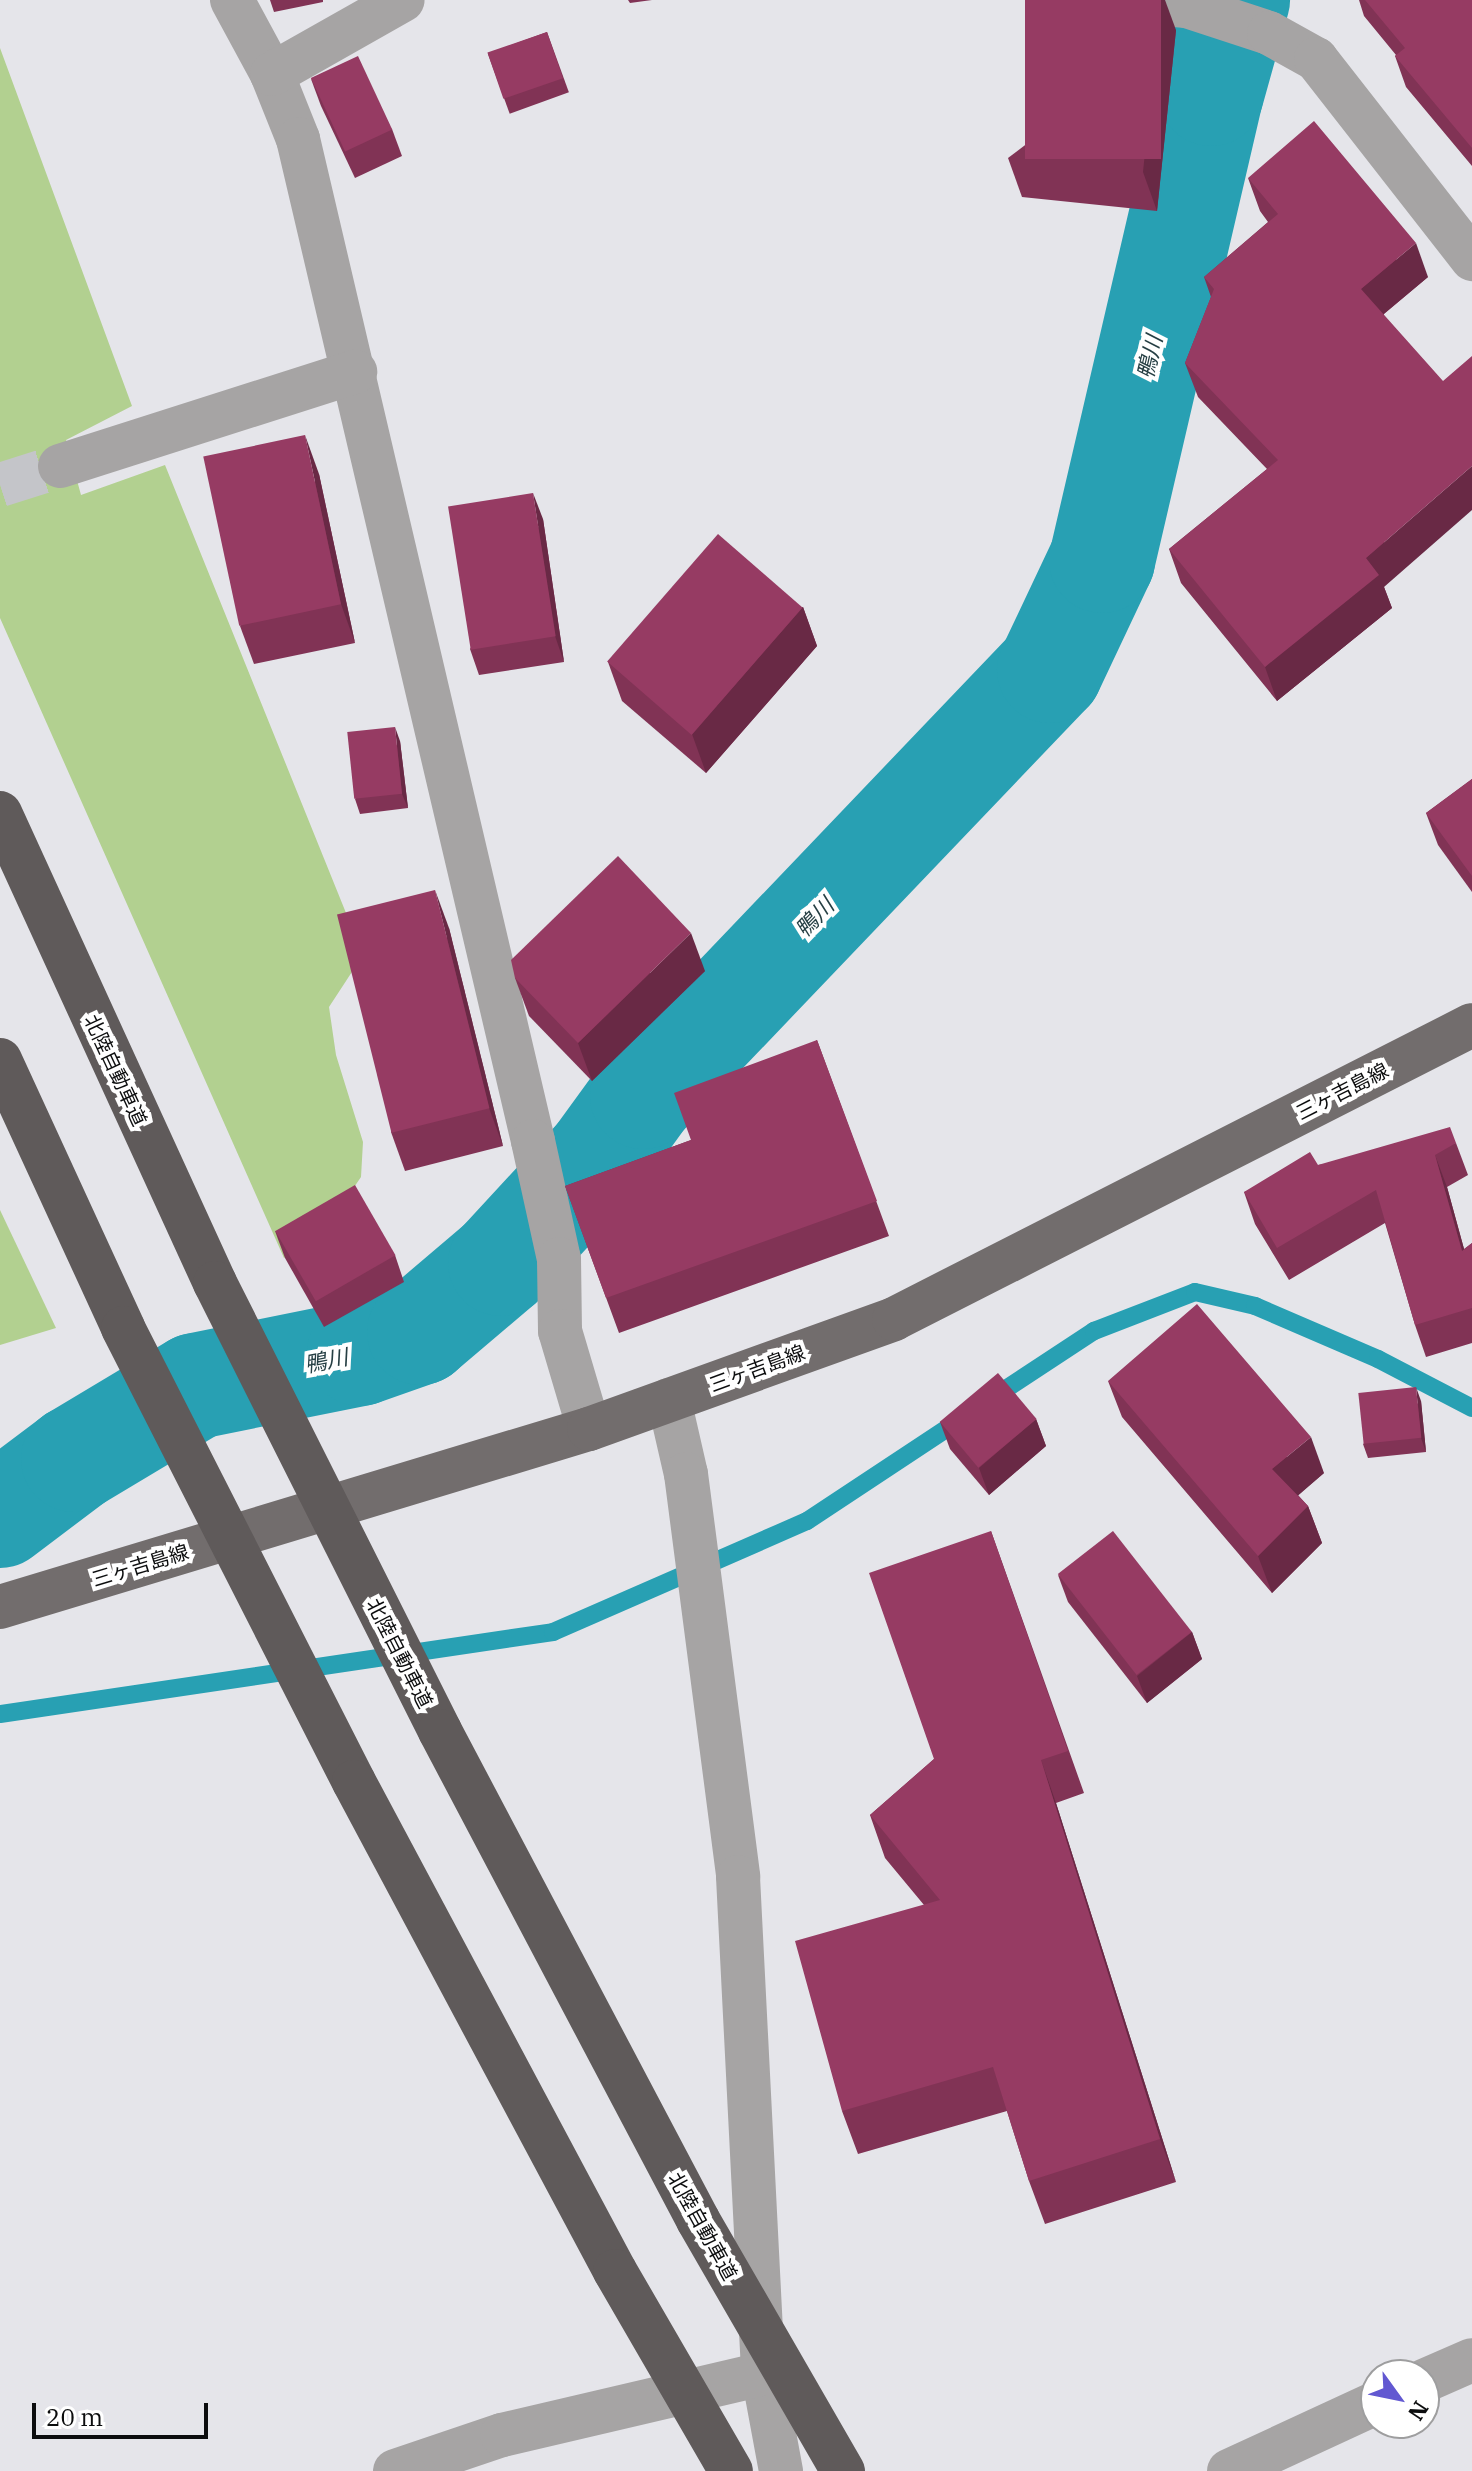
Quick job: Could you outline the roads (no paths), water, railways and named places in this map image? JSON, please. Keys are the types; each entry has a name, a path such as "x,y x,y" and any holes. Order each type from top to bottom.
{"highway":[{"name":"北陸自動車道","path":"0,813 215,1283 440,1731 698,2220 843,2471"},
{"path":"0,1060 123,1328 354,1782 615,2271 731,2471"}],"main road":[{"name":"三ヶ吉島線","path":"0,1607 589,1429 894,1319 1472,1025"}],"street":[{"path":"232,0 272,74 298,139 533,1141 559,1259 560,1331 589,1429"},
{"path":"272,74 403,0"},
{"path":"1114,0 1187,6 1269,33 1316,59 1466,240"},
{"path":"60,466 355,372"},
{"path":"669,1400 686,1474 738,1877 763,2374 781,2471"},
{"path":"1440,2374 1472,2360"},
{"path":"395,2471 502,2435 763,2374"},
{"path":"1229,2471 1360,2410"}],"waterway":[{"name":"鴨川","path":"0,1515 74,1459 196,1386 360,1353 420,1332 501,1263 598,1158 643,1096 1050,670 1102,560 1211,93 1237,0"},
{"path":"989,1400 1094,1331 1195,1292 1255,1306 1378,1359 1472,1408"},
{"path":"0,1714 553,1632 807,1521 961,1419"}],"tunnel":[{"path":"0,485 60,466"}]}
